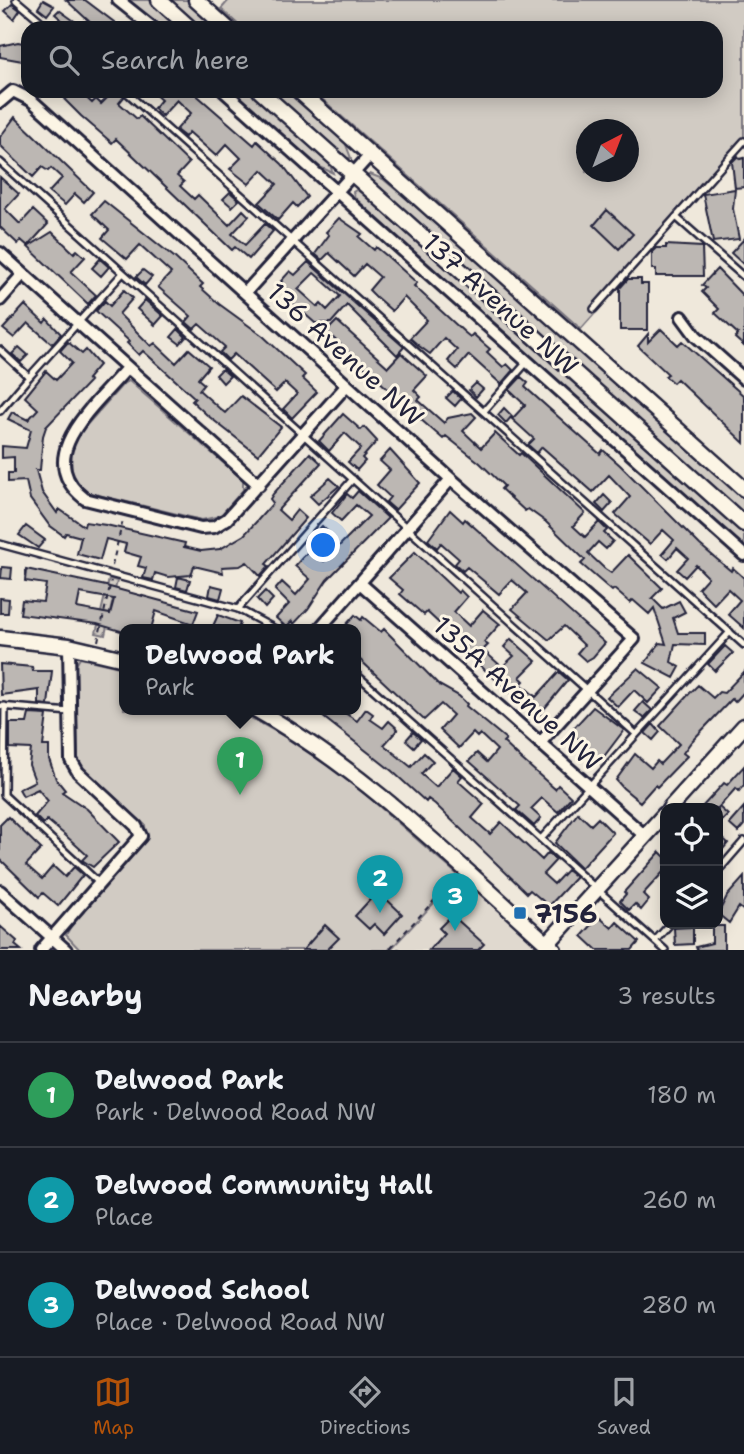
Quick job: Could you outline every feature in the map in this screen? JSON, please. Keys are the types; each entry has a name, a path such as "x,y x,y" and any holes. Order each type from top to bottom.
{"main road":[{"path":"159,0 182,21"},
{"path":"196,0 219,21"},
{"name":"137 Avenue NW","path":"268,98 744,524"},
{"name":"137 Avenue NW","path":"307,98 744,489"},
{"path":"0,638 69,646 119,658"},
{"path":"264,715 351,771 551,947 597,889 660,820"},
{"path":"675,803 741,735"}],"street":[{"path":"118,0 144,21"},
{"name":"136 Avenue NW","path":"0,102 13,91 21,95"},
{"name":"136 Avenue NW","path":"27,98 451,479 634,639 587,690"},
{"name":"137 Avenue NW","path":"232,98 744,555"},
{"path":"244,293 336,189 371,154"},
{"path":"0,253 259,485"},
{"path":"0,300 23,274"},
{"path":"682,317 696,336 744,379"},
{"path":"127,368 70,435 63,454 64,472 70,488 85,499 190,526 214,527 227,519 347,385"},
{"path":"323,624 451,479"},
{"name":"135A Avenue NW","path":"360,583 645,836"},
{"path":"41,950 141,836 136,826 78,772 71,760 69,646"},
{"path":"540,743 587,690"},
{"path":"0,891 66,950"}],"lane":[{"path":"16,0 41,21"},
{"path":"133,98 744,645"},
{"path":"594,309 744,141"},
{"path":"0,162 636,734"},
{"path":"676,217 744,277"},
{"path":"0,411 123,273"},
{"path":"0,350 29,377"},
{"path":"484,411 528,361"},
{"path":"238,609 353,479"},
{"path":"0,544 238,609 266,624"},
{"path":"541,839 730,632"},
{"path":"361,679 665,950"},
{"path":"70,712 3,706 4,795 99,883"},
{"path":"722,866 744,841"},
{"path":"655,941 666,929"}],"path":[{"path":"389,950 463,869"},
{"path":"391,947 401,950"}],"shaded area":[{"path":"125,0 150,0 173,21 152,21"},
{"path":"169,0 190,0 213,21 192,21"},
{"path":"229,0 744,0 744,146 581,329 321,98 723,98 723,21 234,21 221,9"},
{"path":"241,98 259,98 328,160 333,173 320,167"},
{"path":"278,98 299,98 343,137 351,158 346,158"},
{"path":"370,174 383,179 486,265 744,496 744,516 367,177"},
{"path":"356,190 366,194 744,533 744,548 355,198 353,192"},
{"path":"129,381 243,480 243,490 220,516 202,520 86,492 72,477 71,447 76,437 124,383"},
{"path":"109,579 117,581 105,635 96,633"},
{"path":"80,658 119,667 119,715 246,715 282,735 349,780 459,876 390,950 80,950 66,935 71,926 146,840 145,825 84,769 78,759 76,665"},
{"path":"459,876 541,950 390,950"}],"building":[{"path":"43,0 54,6 47,15 38,8"},
{"path":"66,0 85,0 113,21 89,21"},
{"path":"12,4 20,10 14,19 5,11"},
{"path":"59,10 74,21 63,21 55,14"},
{"path":"21,43 21,61 0,57 0,46"},
{"path":"87,98 92,103 96,99 101,104 107,98 123,98 119,103 137,119 140,116 189,163 177,176 184,182 180,186 194,199 198,195 229,225 243,210 249,216 232,234 245,245 265,224 273,231 249,259 235,247 232,250 116,139 112,143 65,100"},
{"path":"159,98 200,98 254,145 257,141 282,164 307,197 297,207 293,203 278,220 259,203 277,184 262,170 249,184 230,169 241,158 227,144 216,156 189,132 185,137 176,130 191,113 177,100 162,116 154,108 161,100"},
{"path":"15,117 93,192 84,202 75,194 65,205 49,192 62,178 51,168 48,171 42,167 33,177 0,145 0,137"},
{"path":"738,156 740,159 744,158 744,187 735,188 732,162"},
{"path":"0,177 19,194 5,209 20,224 33,210 48,224 28,246 21,240 18,244 0,227"},
{"path":"735,189 733,209 739,239 713,242 703,194"},
{"path":"230,192 239,200 232,207 223,199"},
{"path":"104,201 174,257 203,284 200,287 263,336 305,375 302,378 317,392 292,418 283,409 297,394 285,383 276,392 234,354 228,360 220,352 225,347 199,324 194,329 186,322 191,316 158,287 171,273 140,245 127,259 102,238 109,230 92,214"},
{"path":"607,210 633,234 619,249 594,225"},
{"path":"339,218 362,234 359,237 374,250 376,247 417,283 414,286 464,332 470,337 473,334 490,349 487,352 503,367 507,364 513,370 501,384 469,355 457,369 448,361 457,350 444,338 430,354 419,346 410,338 427,320 404,297 392,311 376,297 369,290 380,277 365,264 354,276 329,253 322,260 315,254 329,235 326,232"},
{"path":"52,232 74,253 77,250 85,257 71,272 96,295 88,304 28,247"},
{"path":"744,239 744,265 731,253"},
{"path":"666,245 702,247 703,276 656,276 656,269 652,269 652,252 656,248 666,248"},
{"path":"100,259 109,267 101,276 92,268"},
{"path":"308,262 404,347 397,355 347,305 331,323 315,323 291,302 294,299 281,281 290,271 295,275","holes":["314,273 340,296 327,310 321,304 318,307 298,289"]},
{"path":"717,269 744,297 744,346 735,338 738,334 715,313 719,309 702,292 706,288 702,285"},
{"path":"143,270 152,277 145,285 136,277"},
{"path":"628,279 641,279 641,284 648,284 648,330 620,330 620,288"},
{"path":"124,290 133,298 119,314 151,346 155,343 176,363 189,349 209,366 198,379 204,384 199,390 219,408 225,413 241,396 281,427 258,455 207,415 192,401 195,398 143,351 139,355 127,343 129,341 96,311 105,301 110,306"},
{"path":"145,300 163,316 155,325 137,309"},
{"path":"25,305 44,323 47,319 61,334 52,344 28,323 14,338 3,329"},
{"path":"337,321 388,367 401,353 427,376 414,390 421,397 418,400 444,423 448,418 472,413 476,417 463,431 481,448 495,433 519,455 521,453 585,513 573,526 585,537 599,522 607,530 604,533 613,541 606,549 598,542 588,553 605,569 611,573 628,555 662,588 652,598 663,609 679,601 685,612 673,618 678,633 705,633 705,645 675,644 671,662 680,667 674,678 645,663 660,643 666,644 654,608 649,614 633,600 630,603 614,589 612,591 581,564 585,560 546,522 528,509 525,511 501,489 504,486 480,463 446,436 443,439 419,418 331,336 327,331"},
{"path":"178,329 186,337 180,344 171,337"},
{"path":"661,329 678,345 682,341 744,396 744,443 677,379 673,383 665,376 668,374 638,346 648,334 648,342"},
{"path":"68,342 82,354 86,350 99,365 87,379 90,381 46,427 40,470 36,470 42,492 57,513 59,509 84,526 85,522 106,525 185,543 184,547 201,551 220,549 244,535 273,503 270,499 273,494 310,453 321,463 278,510 289,520 297,510 306,518 266,564 269,566 260,576 247,562 240,566 222,567 223,573 194,566 191,575 168,577 155,573 153,580 143,578 146,568 138,566 141,557 124,552 126,544 106,539 100,560 77,554 81,537 66,533 64,536 49,525 30,499 26,481 8,482 8,473 14,473 14,457 2,458 2,446 26,448 31,430 8,419 12,412 28,420 38,409 25,397 46,371 56,380 72,363 60,351"},
{"path":"19,347 28,355 21,362 12,354"},
{"path":"222,369 230,376 223,383 216,375"},
{"path":"521,377 528,383 525,387 600,454 603,450 620,465 700,545 731,571 733,568 744,578 744,628 728,614 740,600 728,589 714,604 698,588 708,577 696,565 685,577 677,570 688,558 677,548 668,559 662,554 674,540 663,530 650,544 615,514 630,497 609,475 593,492 542,447 537,453 528,445 534,439 512,419 525,405 509,390"},
{"path":"476,383 483,389 476,397 469,390"},
{"path":"453,391 461,399 455,406 446,398"},
{"path":"504,408 512,416 506,423 498,415"},
{"path":"343,414 361,430 364,427 377,441 362,458 365,461 357,470 348,462 361,448 345,433 329,451 319,441"},
{"path":"390,450 420,483 395,510 386,502 390,497 377,485 390,470 380,461"},
{"path":"330,478 339,486 318,504 310,496"},
{"path":"358,491 388,518 327,580 308,609 294,624 292,621 283,624 276,618 289,604 275,590 282,582 296,595 310,579 295,566 302,558 311,549 324,561 369,516 356,505 341,521 332,513 347,494 352,498"},
{"path":"604,495 612,503 604,512 596,504"},
{"path":"450,510 463,522 465,519 605,643 593,657 586,661 577,653 584,645 564,626 549,640 512,609 527,593 512,580 499,594 467,567 463,571 455,564 459,559 441,543 437,548 428,540"},
{"path":"26,526 45,540 38,548 19,535"},
{"path":"322,526 329,533 321,542 313,535"},
{"path":"415,552 458,593 460,590 467,597 454,612 469,626 483,610 500,624 484,642 488,645 483,650 502,667 514,656 504,647 511,639 536,661 520,677 524,681 521,684 536,697 559,672 568,680 540,714 528,703 525,706 464,651 467,648 456,638 459,635 444,622 441,625 427,612 424,615 400,594 403,590 389,578"},
{"path":"2,567 12,568 11,579 1,578"},
{"path":"26,569 106,586 198,611 193,624 156,611 152,624 119,624 119,631 97,624 20,614 22,600 43,602 46,584 25,581","holes":["80,593 114,599 110,614 77,608"]},
{"path":"178,577 190,580 187,590 176,587"},
{"path":"211,585 223,588 220,599 209,596"},
{"path":"265,591 273,599 265,608 257,599"},
{"path":"0,598 9,599 8,613 0,613"},
{"path":"218,615 240,623 240,624 214,624"},
{"path":"355,615 361,620 363,617 381,632 384,629 439,685 459,696 466,706 506,739 503,742 519,757 555,789 558,785 571,797 558,812 542,798 531,809 541,818 534,826 516,810 520,806 469,761 477,753 487,762 497,750 480,734 477,737 473,733 459,748 440,730 453,715 441,704 424,720 361,661 361,624 347,624"},
{"path":"725,646 733,653 715,671 708,664"},
{"path":"0,664 32,667 33,671 52,671 48,705 39,704 39,690 1,695"},
{"path":"638,668 662,688 648,703 634,690 618,707 607,697"},
{"path":"744,672 744,692 735,702 732,699 691,742 683,753 687,756 657,787 655,785 640,802 623,788 616,780 635,754 651,768 657,761 660,764 679,744 660,726 698,685 713,698 719,692 724,693"},
{"path":"643,702 652,710 644,718 635,711"},
{"path":"593,707 624,730 599,763 571,731"},
{"path":"366,709 373,714 370,719 383,728 389,721 398,729 384,745 411,767 424,753 433,761 421,774 436,787 453,768 462,776 458,781 484,804 472,818 490,834 501,822 542,860 548,853 556,860 543,874 554,884 567,870 576,877 549,906 530,890 527,893 435,804 428,799 426,802 392,771 321,715 348,715 357,721"},
{"path":"29,714 47,715 43,746 49,746 49,759 56,779 65,790 62,792 87,809 119,842 93,867 82,860 87,855 65,835 47,820 43,824 35,816 48,801 38,789 23,796 19,789 35,781 29,765 31,749 10,748 10,723 27,723"},
{"path":"653,724 660,732 653,740 645,733"},
{"path":"413,732 421,739 414,747 406,740"},
{"path":"744,766 744,785 739,791 736,788 723,803 706,803 724,783 727,785"},
{"path":"744,807 744,825 738,832 729,824"},
{"path":"578,813 591,825 598,818 613,833 581,868 555,843"},
{"path":"8,817 41,849 26,865 42,879 53,866 65,877 74,867 83,875 58,906 43,893 39,897 0,859 0,825"},
{"path":"660,852 660,875 643,894 649,900 641,910 635,904 629,910 620,901 626,894 624,892"},
{"path":"744,877 744,911 739,907 729,923 723,918 723,904"},
{"path":"378,891 402,914 384,934 374,924 369,929 355,916"},
{"path":"452,915 484,944 478,950 429,950 444,933 439,928"},
{"path":"599,917 612,928 617,922 639,942 632,950 597,950 582,936"},
{"path":"325,925 339,938 327,950 303,950"},
{"path":"0,926 17,941 15,945 21,950 0,950"},
{"path":"724,926 724,950 697,950 696,947 712,943 712,929 723,929"},
{"path":"674,929 693,929 693,944 675,945"}],"place":[{"name":"Delwood Park","path":"240,795"},
{"name":"Delwood Community Hall","path":"380,913"},
{"name":"7156","path":"520,913"},
{"name":"Delwood School","path":"455,931"}]}
